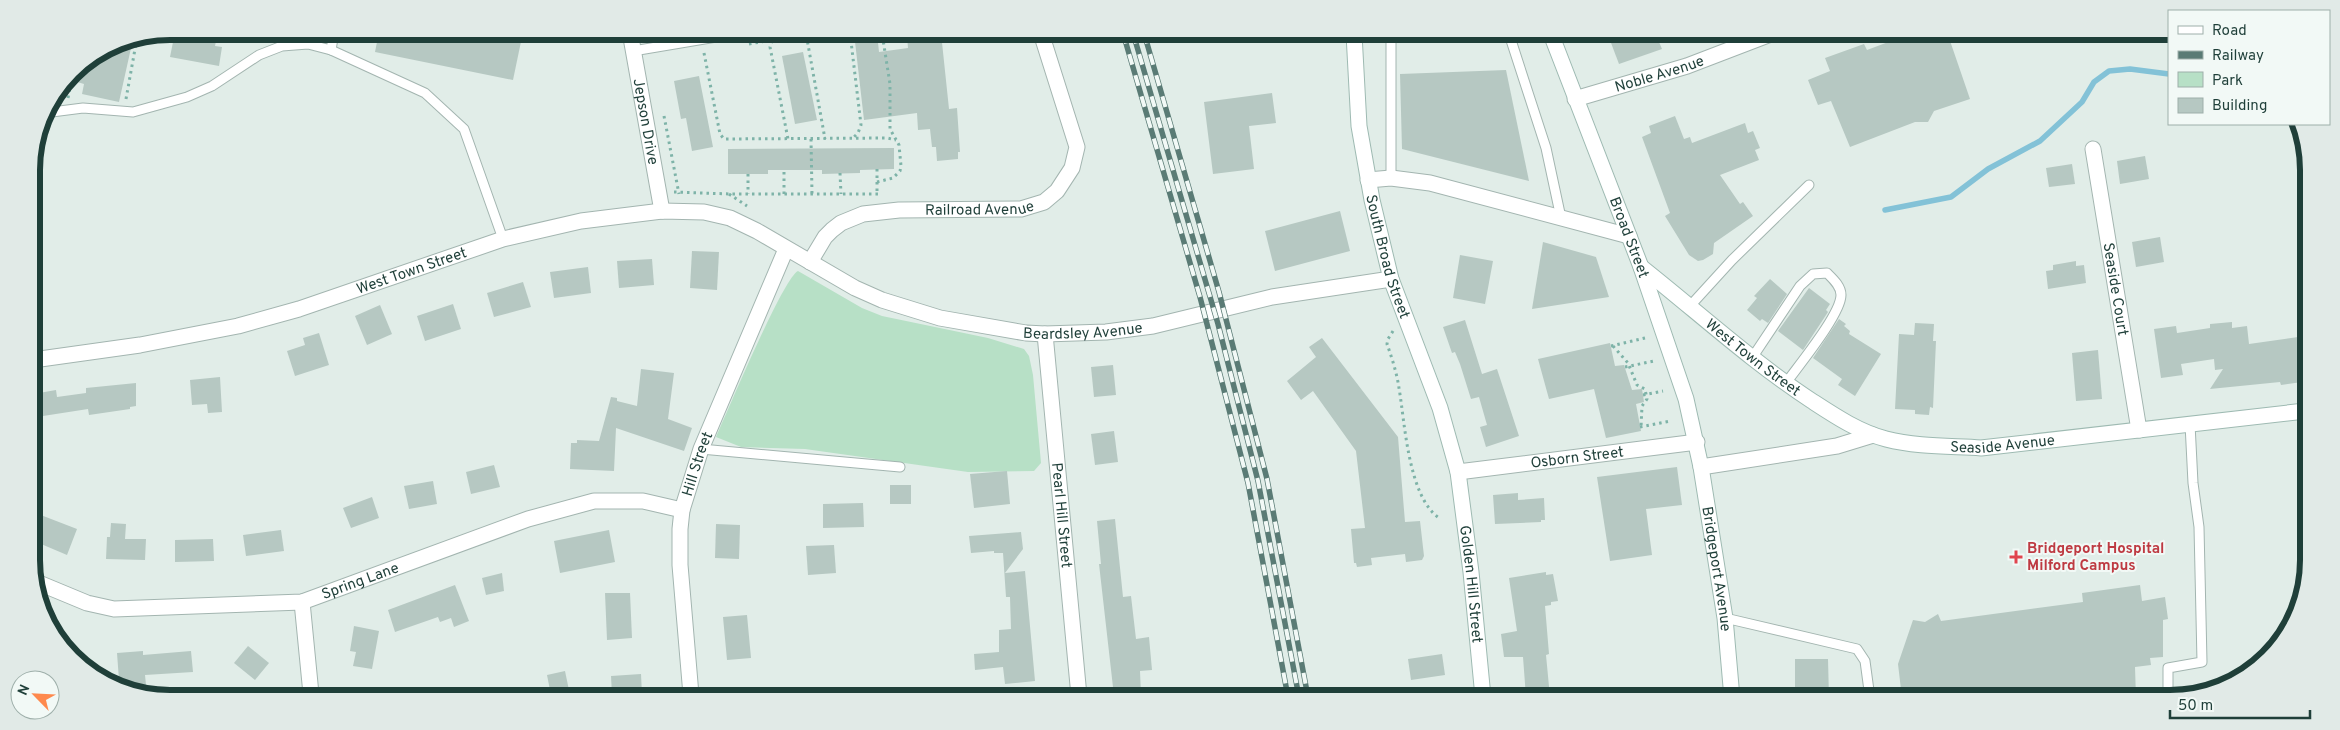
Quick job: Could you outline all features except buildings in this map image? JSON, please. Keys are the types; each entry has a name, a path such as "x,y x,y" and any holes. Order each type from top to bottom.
{"street":[{"name":"Jepson Drive","path":"631,40 662,211"},
{"name":"Railroad Avenue","path":"810,262 825,237 832,230 841,223 863,214 899,210 1022,209 1044,202 1057,191 1072,168 1076,147 1043,40"},
{"name":"South Broad Street","path":"1354,40 1356,94 1368,180 1391,279 1406,323 1440,408 1458,472"},
{"name":"Broad Street","path":"1553,40 1641,267 1675,365 1697,442"},
{"name":"Noble Avenue","path":"1575,100 1687,66 1755,40"},
{"name":"Seaside Court","path":"2093,149 2139,430"},
{"path":"1368,180 1391,178 1430,183 1629,236"},
{"name":"West Town Street","path":"40,359 140,346 238,326 308,306 503,239 581,221 662,211 704,212 730,218 786,248"},
{"name":"Beardsley Avenue","path":"786,248 855,288 913,311 979,326 1045,334 1106,332 1153,326 1272,297 1391,279"},
{"name":"Hill Street","path":"691,690 680,565 682,510 701,450 786,248"},
{"name":"West Town Street","path":"1641,267 1752,358 1786,383 1829,412 1873,434"},
{"name":"Pearl Hill Street","path":"1045,334 1078,690"},
{"name":"Seaside Avenue","path":"1873,434 1887,439 1927,445 1981,448 2300,412"},
{"path":"1701,467 1837,446 1873,434"},
{"name":"Bridgeport Avenue","path":"1697,442 1725,618 1731,690"},
{"name":"Osborn Street","path":"1458,472 1697,442"},
{"name":"Golden Hill Street","path":"1458,472 1471,572 1482,690"},
{"name":"Spring Lane","path":"42,584 87,603 114,609 302,602 528,519 594,501 643,501 682,510"},
{"path":"302,602 311,690"}],"lane":[{"path":"331,50 333,40"},
{"path":"633,52 697,40"},
{"path":"1390,40 1391,178"},
{"path":"1511,40 1546,148 1561,218"},
{"path":"54,112 83,108 133,112 151,108 187,97 212,86 259,55 282,46 308,44 331,50 426,93 464,129 503,239"},
{"path":"1690,306 1732,260 1809,185"},
{"path":"1752,358 1800,286 1813,274 1827,273 1839,285 1842,295 1837,311 1786,383"},
{"path":"2168,690 2168,668 2202,662 2199,527 2192,482 2190,424"},
{"path":"701,450 900,467"},
{"path":"1725,618 1857,649 1865,661 1869,690"}],"path":[{"path":"749,44 772,40 770,47 788,139"},
{"path":"807,40 825,139"},
{"path":"851,40 860,125 858,133 853,139"},
{"path":"877,182 893,178 900,172 901,152 890,129 890,84 883,40"},
{"path":"123,112 136,45"},
{"path":"704,52 721,137 727,139 887,138 896,140"},
{"path":"66,110 70,87"},
{"path":"811,139 812,194"},
{"path":"784,170 784,194"},
{"path":"877,170 877,194"},
{"path":"840,173 841,194"},
{"path":"748,174 748,194"},
{"path":"659,190 748,194 887,194"},
{"path":"1406,323 1390,334 1387,344 1399,386 1408,452 1413,470 1425,503 1431,513 1439,518"},
{"path":"1646,338 1612,346 1637,384 1645,390 1647,399 1642,406 1641,427 1671,421"},
{"path":"1627,367 1654,361"},
{"path":"1645,395 1663,391"}],"green space":[{"path":"798,271 862,308 882,316 988,338 1024,349 1029,356 1033,375 1041,463 1034,471 968,472 805,449 741,447 716,437 768,320 791,279"}],"waterway":[{"path":"1885,210 1951,197 1988,169 2040,141 2082,102 2094,82 2109,71 2130,69 2168,74"}],"railway":[{"path":"1125,40 1200,297 1248,483 1287,690"},
{"path":"1135,40 1218,324 1258,481 1298,690"},
{"path":"1146,40 1219,292 1267,479 1307,690"}],"place":[{"name":"Bridgeport Hospital Milford Campus","path":"2016,557"}]}
